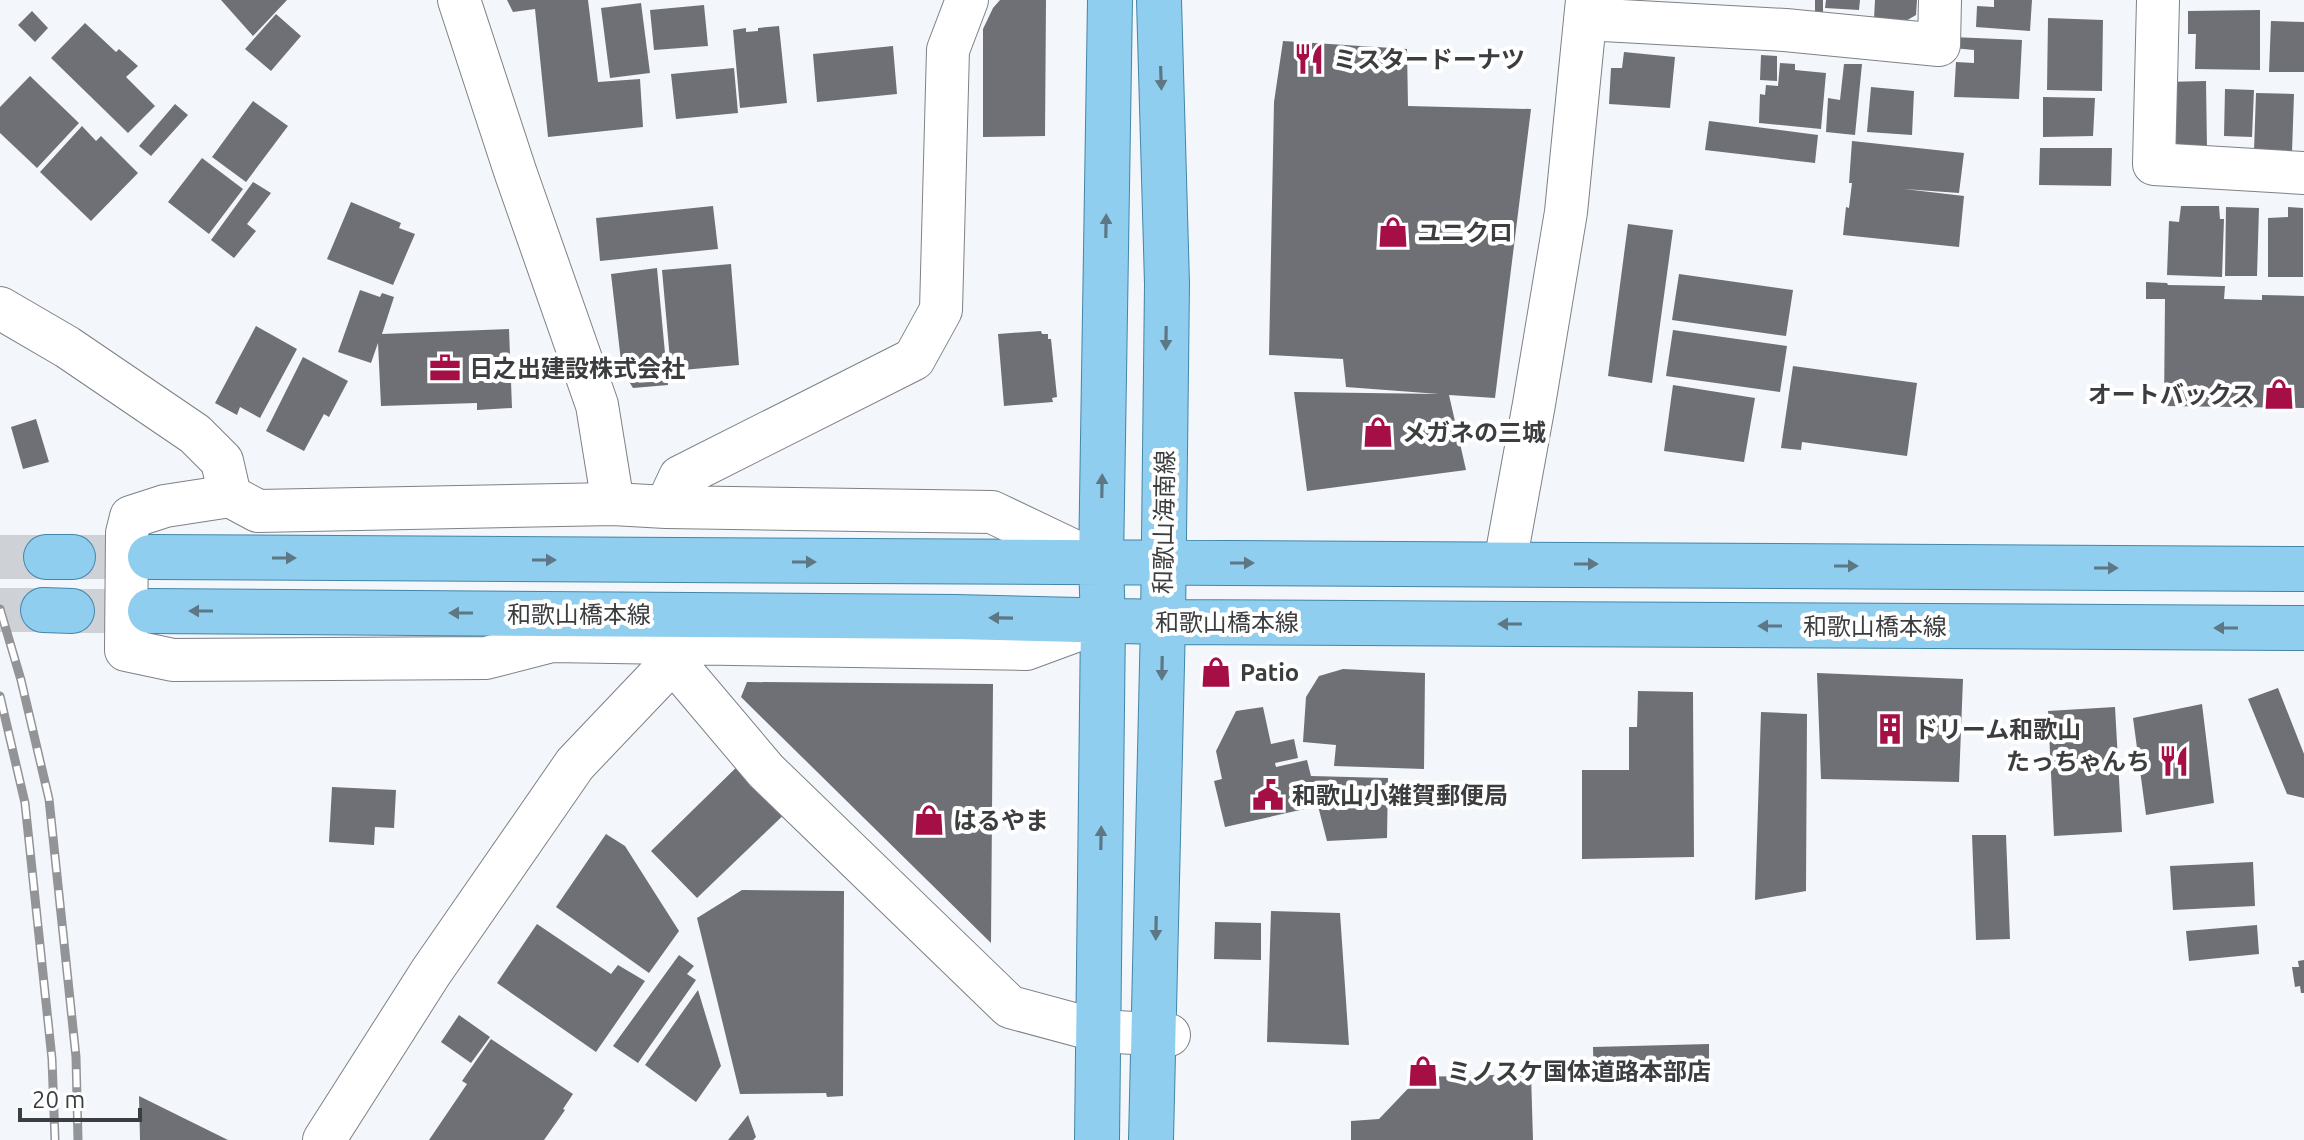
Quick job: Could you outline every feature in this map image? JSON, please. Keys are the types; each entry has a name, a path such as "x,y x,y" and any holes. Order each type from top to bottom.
{"main road":[{"path":"1097,1140 1101,564 1110,0"},
{"name":"和歌山海南線","path":"1151,1140 1161,1035 1167,284 1159,0"},
{"path":"150,557 2304,569"},
{"name":"和歌山橋本線","path":"150,611 940,617 1163,622 2304,628"}],"street":[{"path":"459,0 597,405 613,504"},
{"path":"666,507 680,477 914,359 941,310 948,50 967,0"},
{"path":"1505,563 1566,212 1586,10 1939,45 1940,0"},
{"path":"2158,0 2154,164 2304,173"},
{"path":"0,308 67,347 195,434 222,461 230,496"},
{"path":"1101,564 992,512 613,504 258,511 230,496 165,506 131,517 127,533 126,650 173,660 486,658 552,641 672,651 1026,649 1103,621"},
{"path":"672,651 766,771 1010,1007 1099,1031 1161,1035"},
{"path":"324,1140 431,972 575,764 672,651"}],"building":[{"path":"221,0 287,0 253,36"},
{"path":"507,0 588,0 598,82 640,79 643,127 548,137 535,9 513,12"},
{"path":"1000,0 1046,0 1045,136 983,137 983,29"},
{"path":"1815,0 1823,0 1823,14 1815,14"},
{"path":"1826,0 1860,0 1859,10 1825,8"},
{"path":"1875,0 1917,0 1916,15 1904,22 1874,19"},
{"path":"1994,0 2032,0 2030,31 1976,27 1977,6 1994,7"},
{"path":"641,3 650,73 610,78 601,8"},
{"path":"704,5 708,46 654,50 650,10"},
{"path":"2260,10 2260,70 2195,69 2196,34 2188,34 2188,11"},
{"path":"32,11 48,28 35,42 18,25"},
{"path":"276,14 301,36 271,71 245,49"},
{"path":"2048,18 2103,20 2102,91 2047,90"},
{"path":"2271,21 2304,22 2304,72 2269,72"},
{"path":"85,23 116,52 119,49 138,66 126,77 155,106 128,133 51,58"},
{"path":"779,26 787,103 740,108 733,30 746,28 746,32 758,31 758,28"},
{"path":"1953,37 2022,40 2019,99 1954,97 1956,62 1974,63 1974,50 1953,48"},
{"name":"ユニクロ","path":"1283,41 1407,49 1408,106 1531,109 1495,398 1449,395 1466,470 1307,491 1294,392 1439,394 1346,387 1343,359 1269,355 1274,102"},
{"path":"893,46 897,94 817,102 813,54"},
{"path":"1624,52 1675,57 1670,108 1609,104 1611,68 1622,68"},
{"path":"1761,55 1777,56 1777,81 1760,80"},
{"path":"1780,63 1795,64 1795,70 1826,73 1821,129 1759,123 1760,94 1765,95 1766,85 1778,86"},
{"path":"1844,64 1862,64 1855,135 1826,132 1828,98 1840,100"},
{"path":"734,68 738,113 676,119 671,74"},
{"path":"30,76 79,123 37,168 0,133 0,107"},
{"path":"2206,81 2207,149 2169,149 2163,82"},
{"path":"1871,87 1914,91 1912,135 1867,132"},
{"path":"2225,89 2254,90 2252,137 2224,136"},
{"path":"2256,93 2294,94 2292,152 2254,151"},
{"path":"2043,97 2095,98 2093,136 2043,137"},
{"path":"253,101 288,126 246,182 212,157"},
{"path":"175,104 188,115 151,156 139,146"},
{"path":"1709,121 1818,135 1815,163 1705,150"},
{"path":"82,126 96,141 101,136 138,173 91,221 40,172"},
{"path":"1852,141 1964,153 1959,193 1904,189 1964,196 1959,247 1843,235 1852,183 1849,183"},
{"path":"2040,148 2112,148 2111,186 2039,185"},
{"path":"202,158 243,189 209,234 168,202"},
{"path":"253,182 271,193 247,224 256,231 234,258 211,240"},
{"path":"351,202 401,223 399,228 415,234 393,285 327,259"},
{"path":"713,206 718,249 600,261 596,218"},
{"path":"2181,206 2219,206 2220,219 2224,219 2222,277 2167,275 2169,221 2179,222"},
{"path":"2226,207 2259,208 2257,276 2225,276"},
{"path":"2288,207 2303,208 2303,277 2268,277 2268,218 2288,217"},
{"path":"1628,224 1673,230 1652,383 1608,376"},
{"path":"731,264 739,365 671,371 662,270"},
{"path":"657,268 668,385 633,388 622,370 611,274"},
{"path":"1679,274 1793,290 1786,336 1672,320"},
{"path":"2146,282 2225,286 2224,299 2262,300 2262,295 2304,296 2304,408 2164,406 2165,299 2146,299"},
{"name":"日之出建設株式会社","path":"360,290 380,297 382,293 394,297 382,334 509,329 512,408 477,410 477,403 381,406 378,343 371,363 338,352"},
{"path":"256,326 297,349 260,418 240,407 237,415 215,403"},
{"path":"1673,330 1787,346 1780,392 1666,376"},
{"path":"1041,331 1051,339 1057,397 1052,398 1053,402 1004,406 998,334"},
{"path":"303,357 348,381 329,417 324,414 304,451 266,431"},
{"path":"1793,366 1917,383 1907,456 1802,442 1801,450 1781,448"},
{"path":"1673,385 1755,398 1744,462 1664,451"},
{"path":"36,419 49,462 23,469 11,427"},
{"path":"1343,669 1425,673 1424,769 1334,766 1336,745 1303,742 1306,697 1319,676"},
{"name":"ドリーム和歌山","path":"1817,673 1963,679 1959,782 1821,779"},
{"name":"はるやま","path":"747,682 993,684 991,943 741,697"},
{"path":"2278,688 2304,754 2304,798 2287,794 2248,699"},
{"path":"1638,691 1693,692 1694,857 1582,859 1582,770 1629,770 1629,727 1637,727"},
{"name":"たっちゃんち","path":"2202,704 2214,803 2146,815 2133,718"},
{"path":"1263,707 1271,744 1294,739 1298,758 1275,763 1276,767 1307,760 1311,776 1388,778 1387,838 1327,841 1318,806 1225,827 1214,781 1222,779 1216,751 1236,711"},
{"path":"2115,707 2122,832 2054,836 2048,711"},
{"path":"1761,712 1807,714 1806,891 1755,900"},
{"path":"749,755 795,804 697,898 651,851"},
{"path":"332,787 396,790 394,828 375,827 374,845 329,842"},
{"path":"606,834 625,846 679,931 649,973 556,907"},
{"path":"1972,835 2006,835 2010,939 1976,940"},
{"path":"2253,862 2255,906 2173,910 2170,866"},
{"path":"742,890 844,891 843,1096 827,1097 826,1093 740,1094 697,918"},
{"path":"1271,911 1340,913 1349,1045 1267,1042"},
{"path":"1215,922 1261,923 1261,960 1214,959"},
{"path":"537,924 611,974 618,965 645,981 596,1052 497,983"},
{"path":"2257,925 2259,954 2189,961 2186,931"},
{"path":"679,955 694,966 687,974 696,980 638,1063 613,1046"},
{"path":"2304,960 2304,993 2301,993 2300,986 2295,987 2292,967 2299,967 2298,961"},
{"path":"698,990 721,1066 696,1102 645,1065"},
{"path":"459,1015 490,1037 471,1063 441,1042"},
{"path":"491,1039 573,1094 565,1110 544,1140 429,1140 467,1084 462,1081"},
{"path":"1709,1044 1709,1081 1594,1083 1593,1047"},
{"path":"1531,1074 1533,1140 1351,1140 1351,1121 1379,1119 1419,1077"},
{"path":"139,1096 228,1140 140,1140"},
{"path":"748,1115 756,1137 753,1140 728,1140"}],"tunnel":[{"path":"0,557 46,557"},
{"path":"73,557 150,557"},
{"path":"0,610 43,610"},
{"path":"72,611 150,611"}],"railway":[{"path":"0,609 21,680 49,799 76,1057 78,1140"},
{"path":"0,696 25,803 52,1059 55,1140"}],"place":[{"name":"ミスタードーナツ","path":"1309,59"},
{"name":"ユニクロ","path":"1393,232"},
{"name":"日之出建設株式会社","path":"445,368"},
{"name":"オートバックス","path":"2279,394"},
{"name":"メガネの三城","path":"1378,432"},
{"name":"Patio","path":"1216,672"},
{"name":"ドリーム和歌山","path":"1890,729"},
{"name":"たっちゃんち","path":"2174,761"},
{"name":"和歌山小雑賀郵便局","path":"1268,795"},
{"name":"はるやま","path":"929,820"},
{"name":"ミノスケ国体道路本部店","path":"1423,1071"}]}
